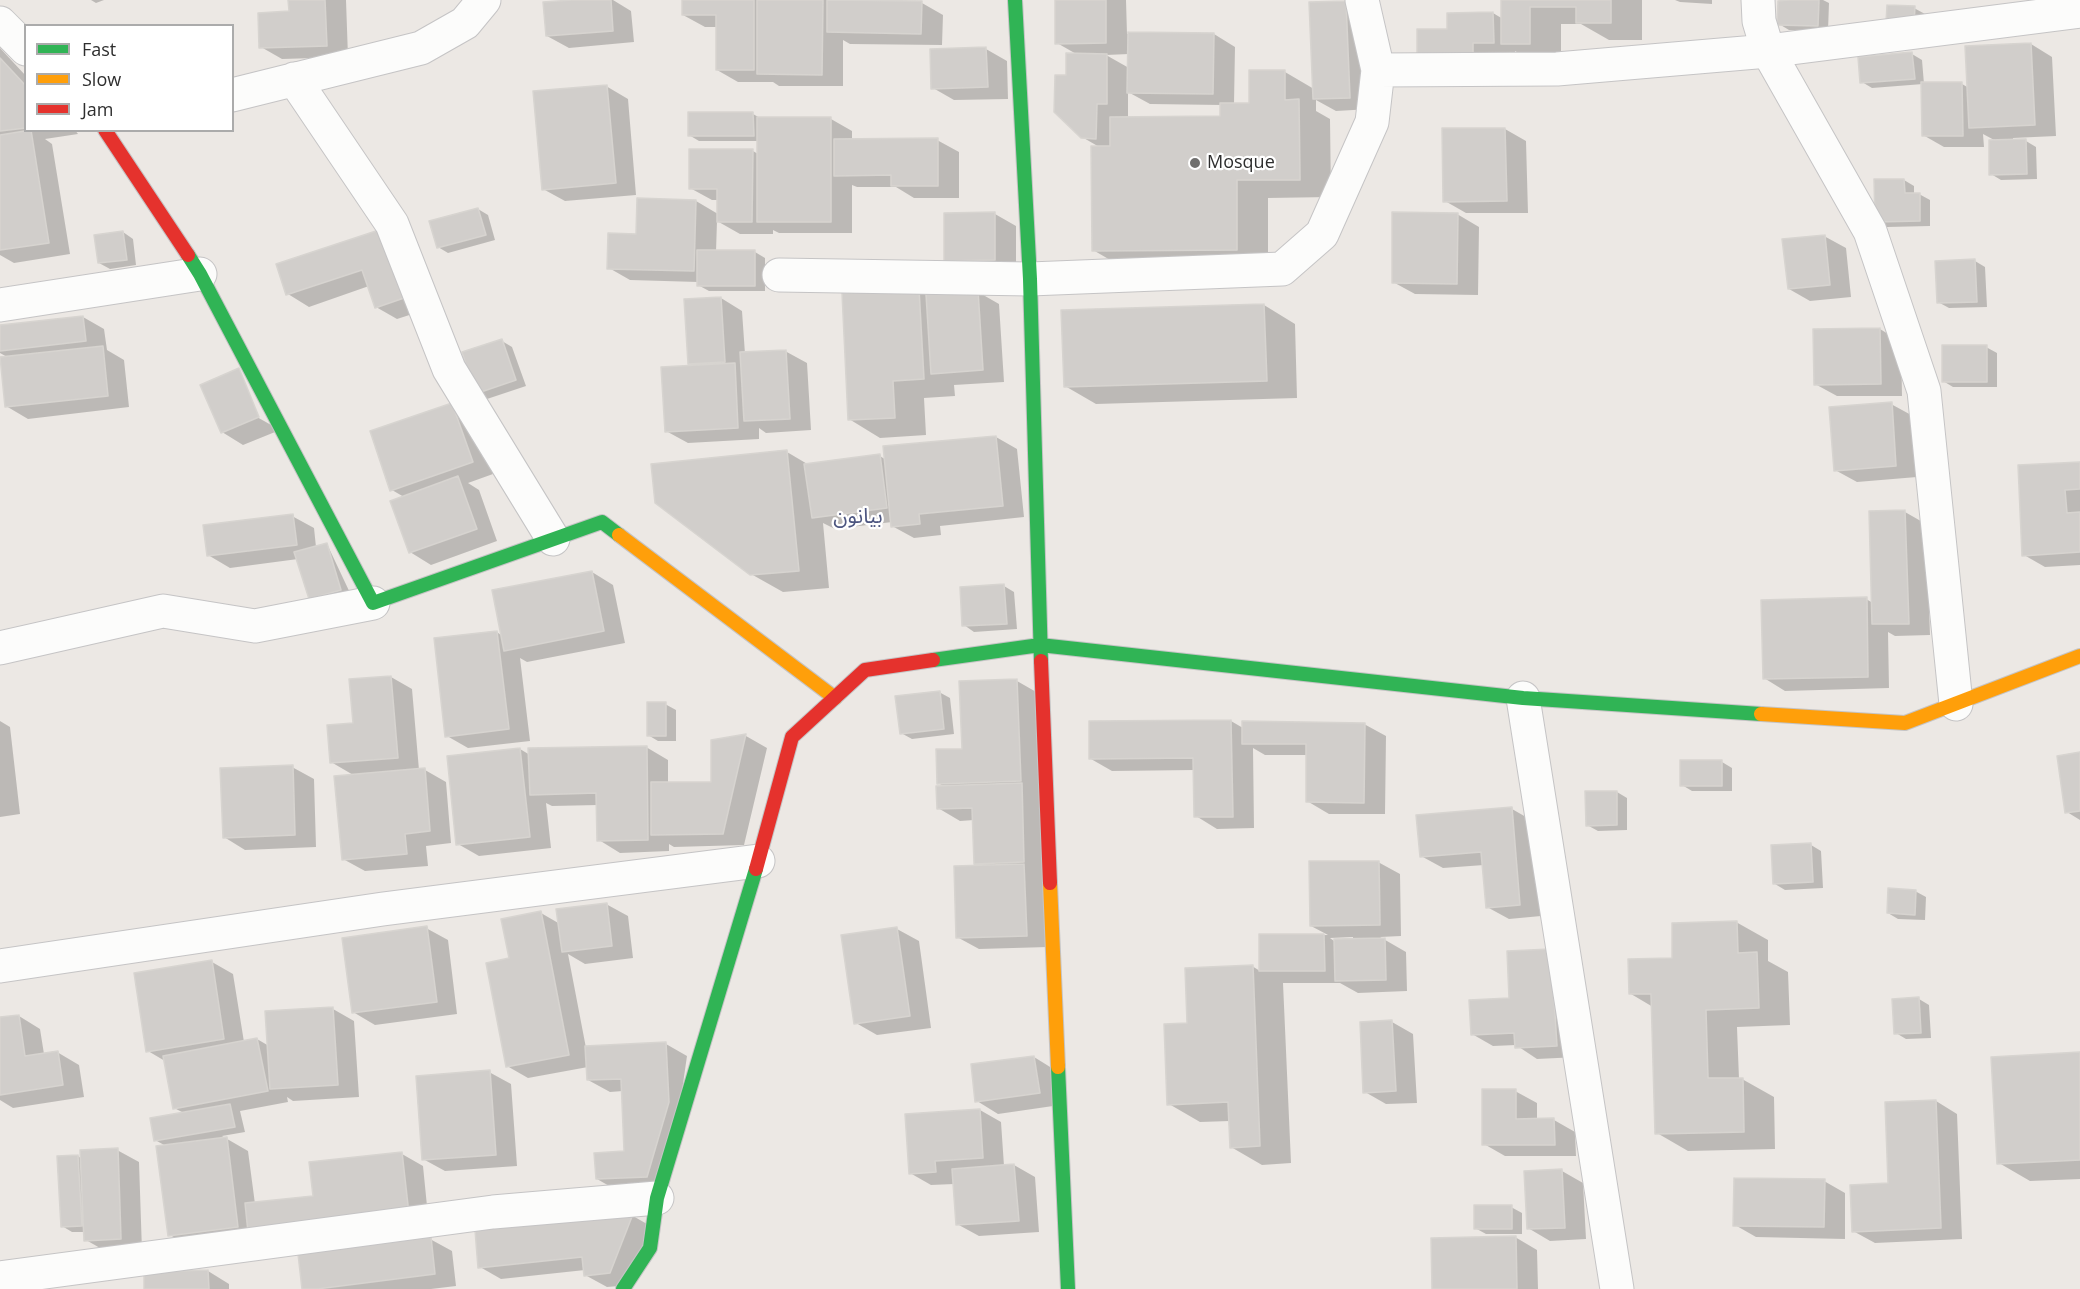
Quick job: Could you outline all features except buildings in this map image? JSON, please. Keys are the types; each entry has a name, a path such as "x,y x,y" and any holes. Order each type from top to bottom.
{"street":[{"path":"1015,0 1030,279 1040,645 1068,1289"},
{"path":"779,275 1030,279 1282,268 1322,234 1372,123 1378,70 1362,0"},
{"path":"1758,0 1759,21 1768,51 1870,231 1924,391 1956,704"},
{"path":"234,94 421,48 468,8"},
{"path":"1378,70 1557,69 1768,51 2080,11"},
{"path":"0,23 24,47"},
{"path":"294,79 392,224 449,369 553,539"},
{"path":"106,132 200,274 374,603"},
{"path":"0,305 200,274"},
{"path":"0,648 164,611 255,626 374,603 602,522 836,698"},
{"path":"623,1289 650,1248 657,1198 758,861 792,737 865,670 1040,645 1523,698 1905,723 2080,656"},
{"path":"1523,698 1617,1289"},
{"path":"0,966 383,909 758,861"},
{"path":"0,1278 493,1212 657,1198"}],"traffic: fast":[{"path":"1015,0 1030,279 1041,661"},
{"path":"188,255 373,603 602,522 619,535"},
{"path":"933,660 1040,645 1523,698 1761,714"},
{"path":"623,1289 650,1248 657,1198 756,869"},
{"path":"1058,1067 1068,1289"}],"traffic: slow":[{"path":"619,535 835,698"},
{"path":"1761,714 1905,723 2080,656"},
{"path":"1050,883 1058,1067"}],"traffic: jam":[{"path":"106,132 188,255"},
{"path":"756,869 792,737 865,670 933,660"},
{"path":"1041,661 1050,883"}],"place":[{"name":"Mosque","path":"1195,163"}],"district":[{"name":"بيانون","path":"858,517"}]}
